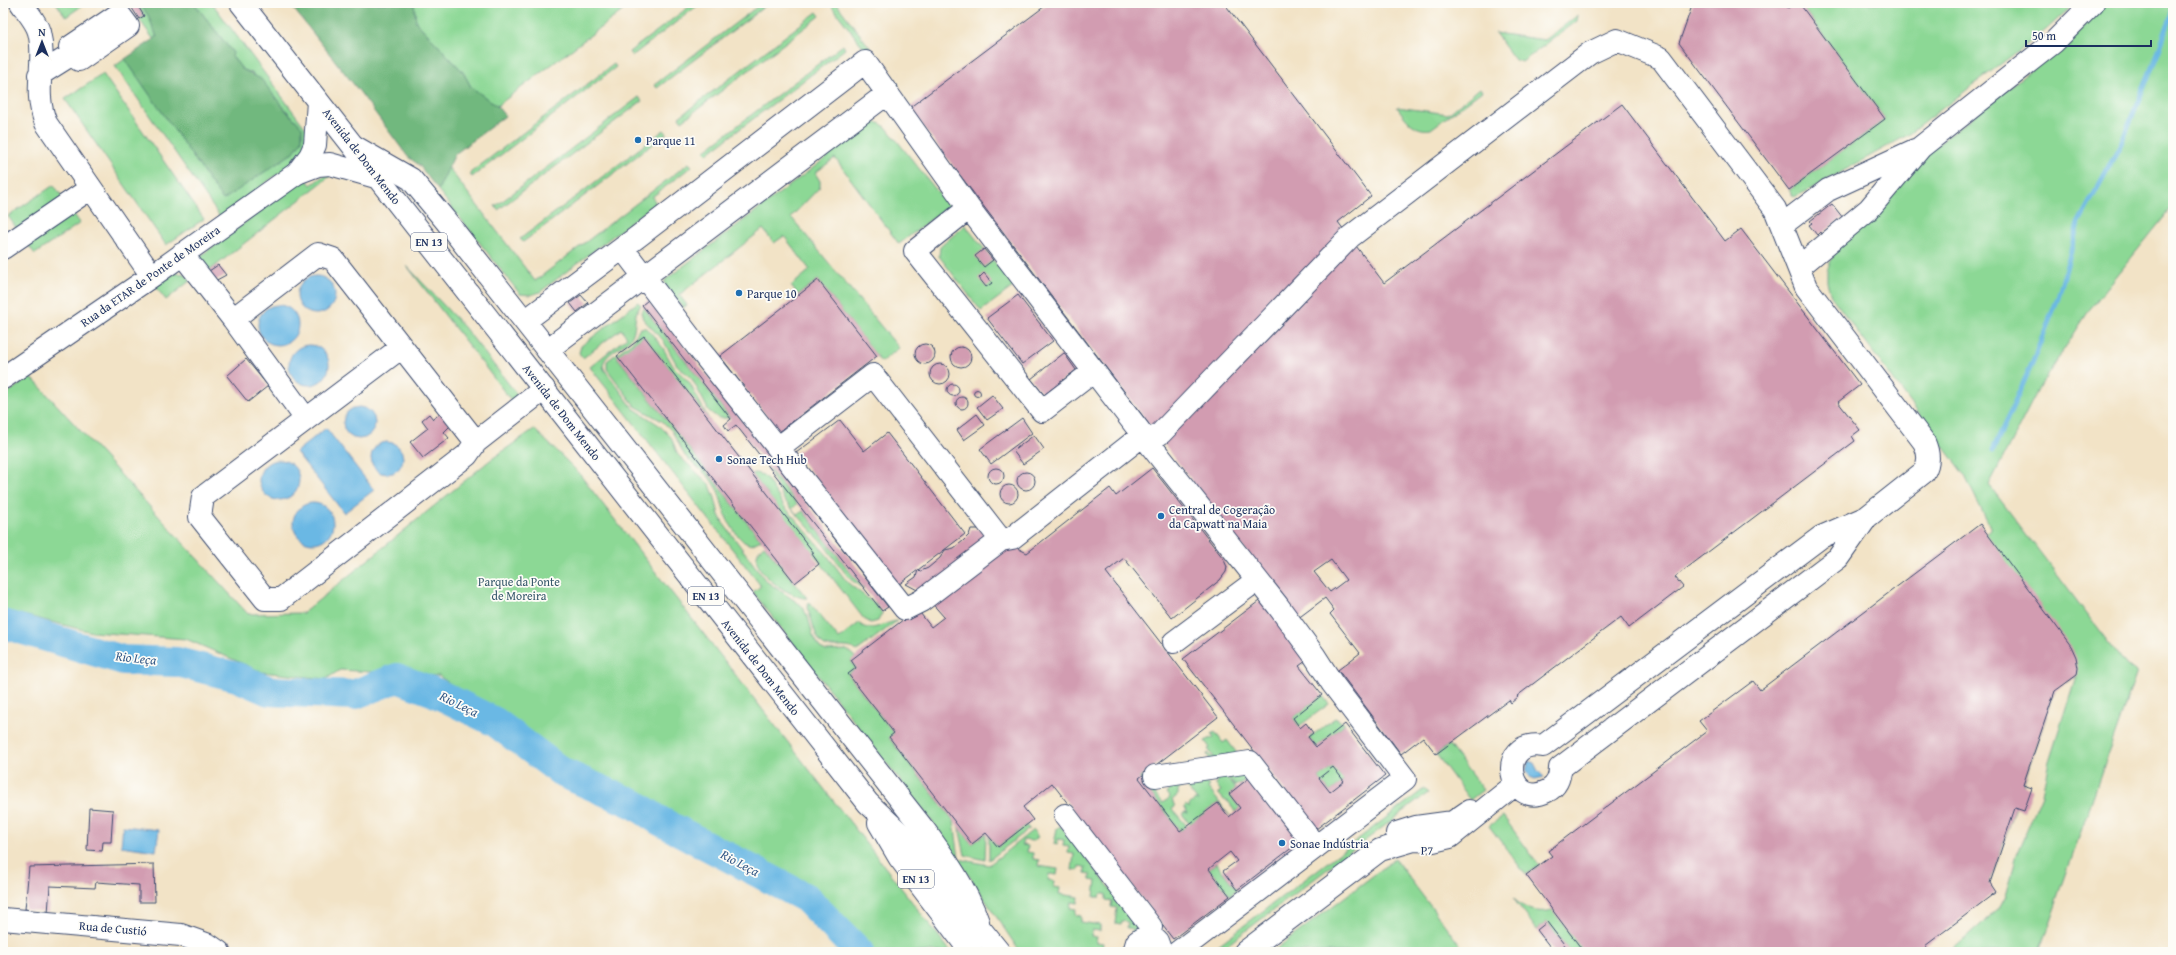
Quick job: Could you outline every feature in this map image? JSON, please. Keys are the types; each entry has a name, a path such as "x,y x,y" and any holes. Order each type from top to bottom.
{"main road":[{"path":"21,3 33,20 39,34 40,104 46,123 152,276"},
{"name":"Avenida de Dom Mendo","path":"241,3 251,11 318,101 868,803 899,857 971,952"},
{"path":"1799,267 1869,210 1921,147 2054,42 2093,3"},
{"path":"623,249 905,609 921,601 1001,540 1012,538 1145,438 1161,433 1350,237 1590,53 1617,40 1660,58 1775,210 1806,287 1927,449 1928,462 1924,472 1867,517 1821,537 1543,746 1529,746 1522,750 1513,761 1511,769 1516,784 1528,793 1535,794 1550,790 1559,778 1560,768 1838,558 1867,517"},
{"path":"40,74 74,53"},
{"path":"525,321 623,249 865,62 969,208 1145,438 1257,580 1314,655 1332,684 1368,733 1405,778 1178,952"},
{"path":"547,350 888,93"},
{"path":"297,173 310,156 315,145 318,101"},
{"path":"355,147 411,179 525,321 925,831 951,867 971,903 980,929"},
{"path":"1782,225 1828,190 1921,147"},
{"path":"297,173 318,165 330,164 379,178"},
{"name":"Rua da ETAR de Ponte de Moreira","path":"3,378 152,276 297,173"},
{"path":"3,248 91,188"},
{"path":"969,208 915,250 1042,411 1094,371"},
{"path":"182,254 233,319 306,419"},
{"path":"233,319 318,254 333,259 476,442"},
{"path":"402,347 203,497 200,517 265,599 280,599 466,454 476,442 544,389"},
{"path":"778,448 873,375 1001,540"},
{"path":"1174,642 1257,580"},
{"path":"1156,776 1250,762 1316,847"},
{"path":"1245,952 1389,846 1414,840 1453,841 1474,818 1516,784"},
{"name":"Avenida de Dom Mendo","path":"868,803 911,844 999,952"},
{"path":"1389,846 1382,842 1400,831 1453,822 1468,810 1474,818"},
{"path":"1065,815 1151,926 1148,947"},
{"name":"Rua de Custió","path":"3,919 181,935 209,945 219,952"}],"green space":[{"path":"56,3 86,3 66,17"},
{"path":"136,3 139,3 148,15 157,37 154,40 139,19 144,16"},
{"path":"139,3 194,3 233,53 232,56 242,69 261,79 287,112 302,127 302,140 294,152 223,200 125,59 157,37 148,15"},
{"path":"194,3 212,3 307,130 306,153 220,217 115,66 125,59 223,200 294,152 302,140 302,127 252,73 242,69 232,56 233,53"},
{"path":"289,3 414,3 416,22 463,72 471,87 497,106 505,116 455,154 438,190 419,165 408,157 359,91"},
{"path":"414,3 633,3 497,106 471,87 463,72 416,22"},
{"path":"694,3 701,3 632,56 629,52"},
{"path":"762,3 769,3 657,88 654,85"},
{"path":"829,3 836,3 899,86 891,83"},
{"path":"1799,3 2075,3 2047,29 1906,136 1794,197 1789,190 1885,119"},
{"path":"2105,3 2173,3 2173,206 2090,309 2039,388 1989,485 2127,667 2137,671 2039,952 1950,952 1998,909 2005,896 2016,855 2042,794 2049,761 2076,676 2063,685 2051,669 2042,675 2055,691 1990,883 1913,952 1570,952 1547,922 1537,930 1513,898 1531,910 1552,910 1991,529 1965,476 1831,296 1827,282 1827,270 1836,249 1926,154 2075,35"},
{"path":"817,12 820,16 682,121 679,117"},
{"path":"1578,15 1577,21 1522,62 1515,60 1495,33 1545,40"},
{"path":"843,45 845,49 707,154 704,151"},
{"path":"614,64 616,67 472,177 470,173"},
{"path":"103,74 204,219 166,245 65,99"},
{"path":"1480,88 1482,91 1431,129 1420,129 1415,127 1407,120 1397,107 1448,114"},
{"path":"639,97 642,101 498,210 495,206"},
{"path":"872,123 879,123 886,127 949,206 899,244 835,158 815,173 820,181 820,187 791,217 899,348 881,362 818,280 798,295 791,286 810,270 784,236 774,243 763,229 679,295 687,305 683,308 665,285 665,280"},
{"path":"664,130 667,133 538,231 523,242 520,239"},
{"path":"689,163 692,166 652,197 656,203 540,292 531,295 520,294 438,190 448,167 535,281"},
{"path":"334,173 209,271 198,258 305,177 311,185 322,177"},
{"path":"54,185 63,198 17,229 8,216"},
{"path":"71,210 80,223 35,254 26,242"},
{"path":"965,225 1014,286 981,311 939,256 940,247"},
{"path":"407,266 464,327 516,393 517,398 513,403"},
{"path":"175,273 184,274 191,280 166,300 155,286"},
{"path":"638,302 641,305 636,313 634,332 632,336 626,343 608,356 603,364 604,369 633,408 659,425 671,437 678,455 710,485 723,523 766,581 801,605 808,617 813,635 820,648 826,651 847,650 855,657 851,661 856,668 848,674 894,733 889,738 954,821 959,859 989,865 1033,830 1038,837 1033,841 1023,840 1022,845 1028,846 1027,852 1033,853 1033,859 1039,860 1038,866 1058,869 1057,875 1049,874 1048,880 1055,881 1054,887 1060,888 1059,894 1079,897 1078,903 1071,902 1070,908 1076,909 1075,915 1081,916 1081,922 1100,925 1100,931 1092,930 1091,936 1097,937 1096,942 1103,943 1102,950 1116,952 1020,952 935,825 753,592 761,586 590,367 627,337 621,329 583,358 579,353 581,346"},
{"path":"644,308 730,418 718,418 709,411 692,379 677,365 663,340 643,319 641,312"},
{"path":"640,328 647,328 663,348 673,366 689,382 709,420 644,336 617,357 761,540 751,545 744,542 737,535 727,519 718,491 709,477 685,456 672,431 662,421 635,406 607,369 607,361 632,342"},
{"name":"Parque da Ponte de Moreira","path":"29,378 34,380 248,614 303,613 489,461 534,429 577,471 951,952 863,952 803,887 631,792 558,760 439,676 340,670 326,679 262,672 186,639 92,632 3,610 3,396"},
{"path":"768,468 797,504 792,509 784,500"},
{"path":"755,473 763,475 767,479 784,506 826,554 848,583 875,604 882,613 878,621 871,623 864,619 752,474"},
{"path":"803,511 864,590 849,578 821,541 797,515"},
{"path":"764,545 807,598 801,598 782,589 763,573 758,563 757,554"},
{"path":"809,602 839,639 859,623 867,628 872,628 897,621 857,651 848,647 828,647 821,643 816,635 807,608"},
{"path":"1322,695 1329,704 1299,726 1293,718"},
{"path":"1335,718 1345,724 1316,747 1309,738"},
{"path":"1215,732 1223,743 1227,740 1239,756 1222,762 1218,759 1213,765 1207,754 1208,753 1213,758 1214,757 1208,749 1210,748 1205,741 1214,737 1212,734"},
{"path":"1449,745 1483,790 1470,800 1436,754"},
{"path":"1333,767 1344,781 1330,792 1319,778"},
{"path":"1241,769 1251,777 1235,786 1227,775 1228,774 1231,777 1234,770 1238,776"},
{"path":"1200,775 1209,786 1208,788 1230,816 1218,803 1190,824 1182,814 1185,812 1188,813 1184,807 1186,805 1189,808 1189,805 1195,800 1198,801 1186,786 1189,784 1187,780"},
{"path":"1213,775 1225,775 1236,789 1229,794 1240,808 1235,812 1229,802 1224,800 1218,793 1221,791 1215,784 1218,782"},
{"path":"1141,776 1162,803 1170,798 1166,793 1169,791 1168,787 1176,782 1181,788 1178,790 1178,795 1172,800 1175,807 1172,809 1187,826 1180,831 1139,778"},
{"path":"1424,789 1428,793 1218,952 1209,952"},
{"path":"1503,816 1539,865 1526,875 1489,826"},
{"path":"1026,825 1029,829 989,860 989,836 998,847"},
{"path":"1061,826 1140,926 1132,938 1133,929 1127,928 1128,922 1122,921 1121,924 1115,923 1117,908 1111,907 1112,901 1106,900 1106,894 1101,894 1100,897 1094,897 1096,881 1090,880 1090,874 1085,873 1085,867 1079,866 1078,871 1072,870 1074,854 1068,853 1069,847 1063,846 1064,840 1058,839 1057,845 1054,844 1057,828"},
{"path":"959,827 972,844 986,833 985,860 965,855"},
{"path":"1395,859 1465,952 1272,952"},
{"path":"1216,863 1237,890 1230,896 1209,869"},
{"path":"1206,947 1209,952 1193,952 1197,948"}],"water":[{"path":"312,276 320,276 330,281 334,288 334,302 330,309 320,314 312,314 302,309 300,306 297,299 297,291 302,281 305,279"},
{"path":"278,305 289,308 295,314 298,325 295,336 289,342 278,345 267,342 261,336 258,325 261,314 267,308"},
{"path":"309,345 317,347 323,351 327,357 329,365 327,373 323,379 317,383 309,385 301,383 295,379 291,373 289,365 291,357 295,351 301,347"},
{"path":"356,407 362,407 371,411 375,423 371,435 362,439 356,439 347,435 343,426 343,420 347,411"},
{"path":"326,428 374,490 344,513 296,452"},
{"path":"384,442 390,442 400,449 403,458 402,464 396,471 390,474 384,474 374,467 371,461 371,455 378,445"},
{"path":"279,460 287,462 293,466 297,472 299,480 297,488 293,494 287,498 279,500 271,498 265,494 261,488 259,480 261,472 265,466 271,462"},
{"path":"317,503 324,506 330,512 333,523 332,531 324,540 317,543 309,543 302,540 294,531 293,519 296,512 305,504"},
{"path":"1529,761 1534,763 1538,771 1544,777 1535,779 1530,777 1526,770"},
{"path":"123,826 159,830 156,851 121,846"}],"building":[{"path":"136,3 144,16 139,19 130,5"},
{"path":"1049,3 1224,3 1371,196 1338,222 1384,283 1622,104 1725,241 1741,229 1860,385 1838,402 1860,430 1852,436 1855,441 1675,577 1683,587 1629,628 1621,617 1517,696 1518,697 1511,703 1509,700 1436,754 1423,737 1401,754 1338,670 1360,653 1330,614 1334,610 1325,598 1297,619 909,108","holes":["1331,560 1346,580 1330,592 1314,572"]},
{"path":"1693,3 1784,3 1788,8 1795,3 1799,3 1885,119 1789,190 1679,43"},
{"path":"1832,204 1843,218 1821,234 1820,232 1817,235 1809,225 1812,223 1810,221"},
{"path":"984,249 993,260 984,267 975,256"},
{"path":"218,265 226,275 213,282 209,271"},
{"path":"984,273 992,283 986,287 979,278"},
{"path":"818,280 877,356 779,432 720,356"},
{"path":"581,295 588,303 577,312 570,303"},
{"path":"1018,295 1053,341 1022,364 987,318"},
{"path":"648,300 888,607 882,611 736,425 728,431 724,425 731,419 642,305"},
{"name":"Sonae Tech Hub","path":"644,336 814,553 812,554 819,564 795,583 617,356"},
{"path":"925,344 932,347 935,354 932,361 925,364 918,361 915,354 918,347"},
{"path":"961,347 968,350 971,357 968,364 961,367 954,364 951,357 954,350"},
{"path":"1064,353 1076,370 1044,395 1031,379"},
{"path":"246,359 268,386 248,402 227,376"},
{"path":"940,364 947,367 950,374 947,381 940,384 933,381 930,374 933,367"},
{"path":"953,384 957,386 959,390 957,394 953,396 949,394 947,390 949,386"},
{"path":"977,390 980,393 977,396 974,393"},
{"path":"992,395 1003,409 987,420 977,407"},
{"path":"960,397 964,397 968,403 964,409 960,409 956,405 956,401"},
{"path":"441,413 451,425 444,432 449,438 423,458 410,442 428,428 422,420 429,414 433,419"},
{"path":"977,414 985,425 964,440 957,430"},
{"path":"1022,418 1032,433 991,464 980,449"},
{"path":"840,420 864,451 887,433 965,534 898,585 796,453"},
{"path":"1034,435 1044,449 1023,464 1013,451"},
{"path":"993,468 999,468 1004,473 1002,482 999,484 993,484 988,479 988,473"},
{"path":"1152,468 1223,558 1227,567 1226,572 1220,580 1172,618 1124,558 1106,572 1218,717 1139,778 1180,831 1218,803 1229,817 1240,808 1229,794 1249,778 1303,814 1183,659 1263,598 1310,658 1299,666 1322,695 1293,718 1300,728 1306,723 1313,733 1308,737 1316,747 1345,724 1385,776 1237,890 1223,871 1237,861 1230,852 1209,869 1230,896 1173,939 1052,783 1023,807 1033,820 998,847 986,833 972,844 889,737 894,733 848,674 856,668 851,660 917,609 931,627 944,617 923,593 906,584 916,577 918,570 921,571 928,568 940,558 945,550 954,548 969,535 971,529 979,529 1027,553 1110,488 1116,496","holes":["1333,767 1344,781 1330,792 1319,778"]},
{"path":"1026,472 1032,475 1035,481 1032,487 1026,490 1020,487 1017,481 1020,475"},
{"path":"1005,485 1013,485 1018,490 1016,501 1013,503 1005,503 1000,498 1000,490"},
{"path":"1980,524 2071,646 2076,657 2078,668 2077,675 2055,691 2023,785 2032,788 2024,811 2015,808 1990,883 1996,892 1925,946 1930,952 1584,952 1526,875 1552,856 1548,851 1707,731 1699,721 1753,681 1760,690"},
{"path":"89,808 113,810 111,842 103,842 102,851 87,850"},
{"path":"154,864 155,902 139,902 139,885 96,882 95,888 50,886 48,913 25,909 29,867"},
{"path":"1547,922 1570,952 1554,952 1537,930"}],"waterway":[{"path":"1993,450 2031,366 2058,298 2078,224 2119,148 2158,53 2173,11"},
{"name":"Rio Leça","path":"3,624 123,660 177,662 237,677 269,691 353,695 397,678 434,692 495,722 563,773 636,805 660,821 806,898 859,952"}],"place":[{"name":"Parque 11","path":"638,140"},
{"name":"Parque 10","path":"739,293"},
{"name":"Sonae Tech Hub","path":"719,459"},
{"name":"Central de Cogeração da Capwatt na Maia","path":"1161,516"},
{"name":"Sonae Indústria","path":"1282,843"}]}
